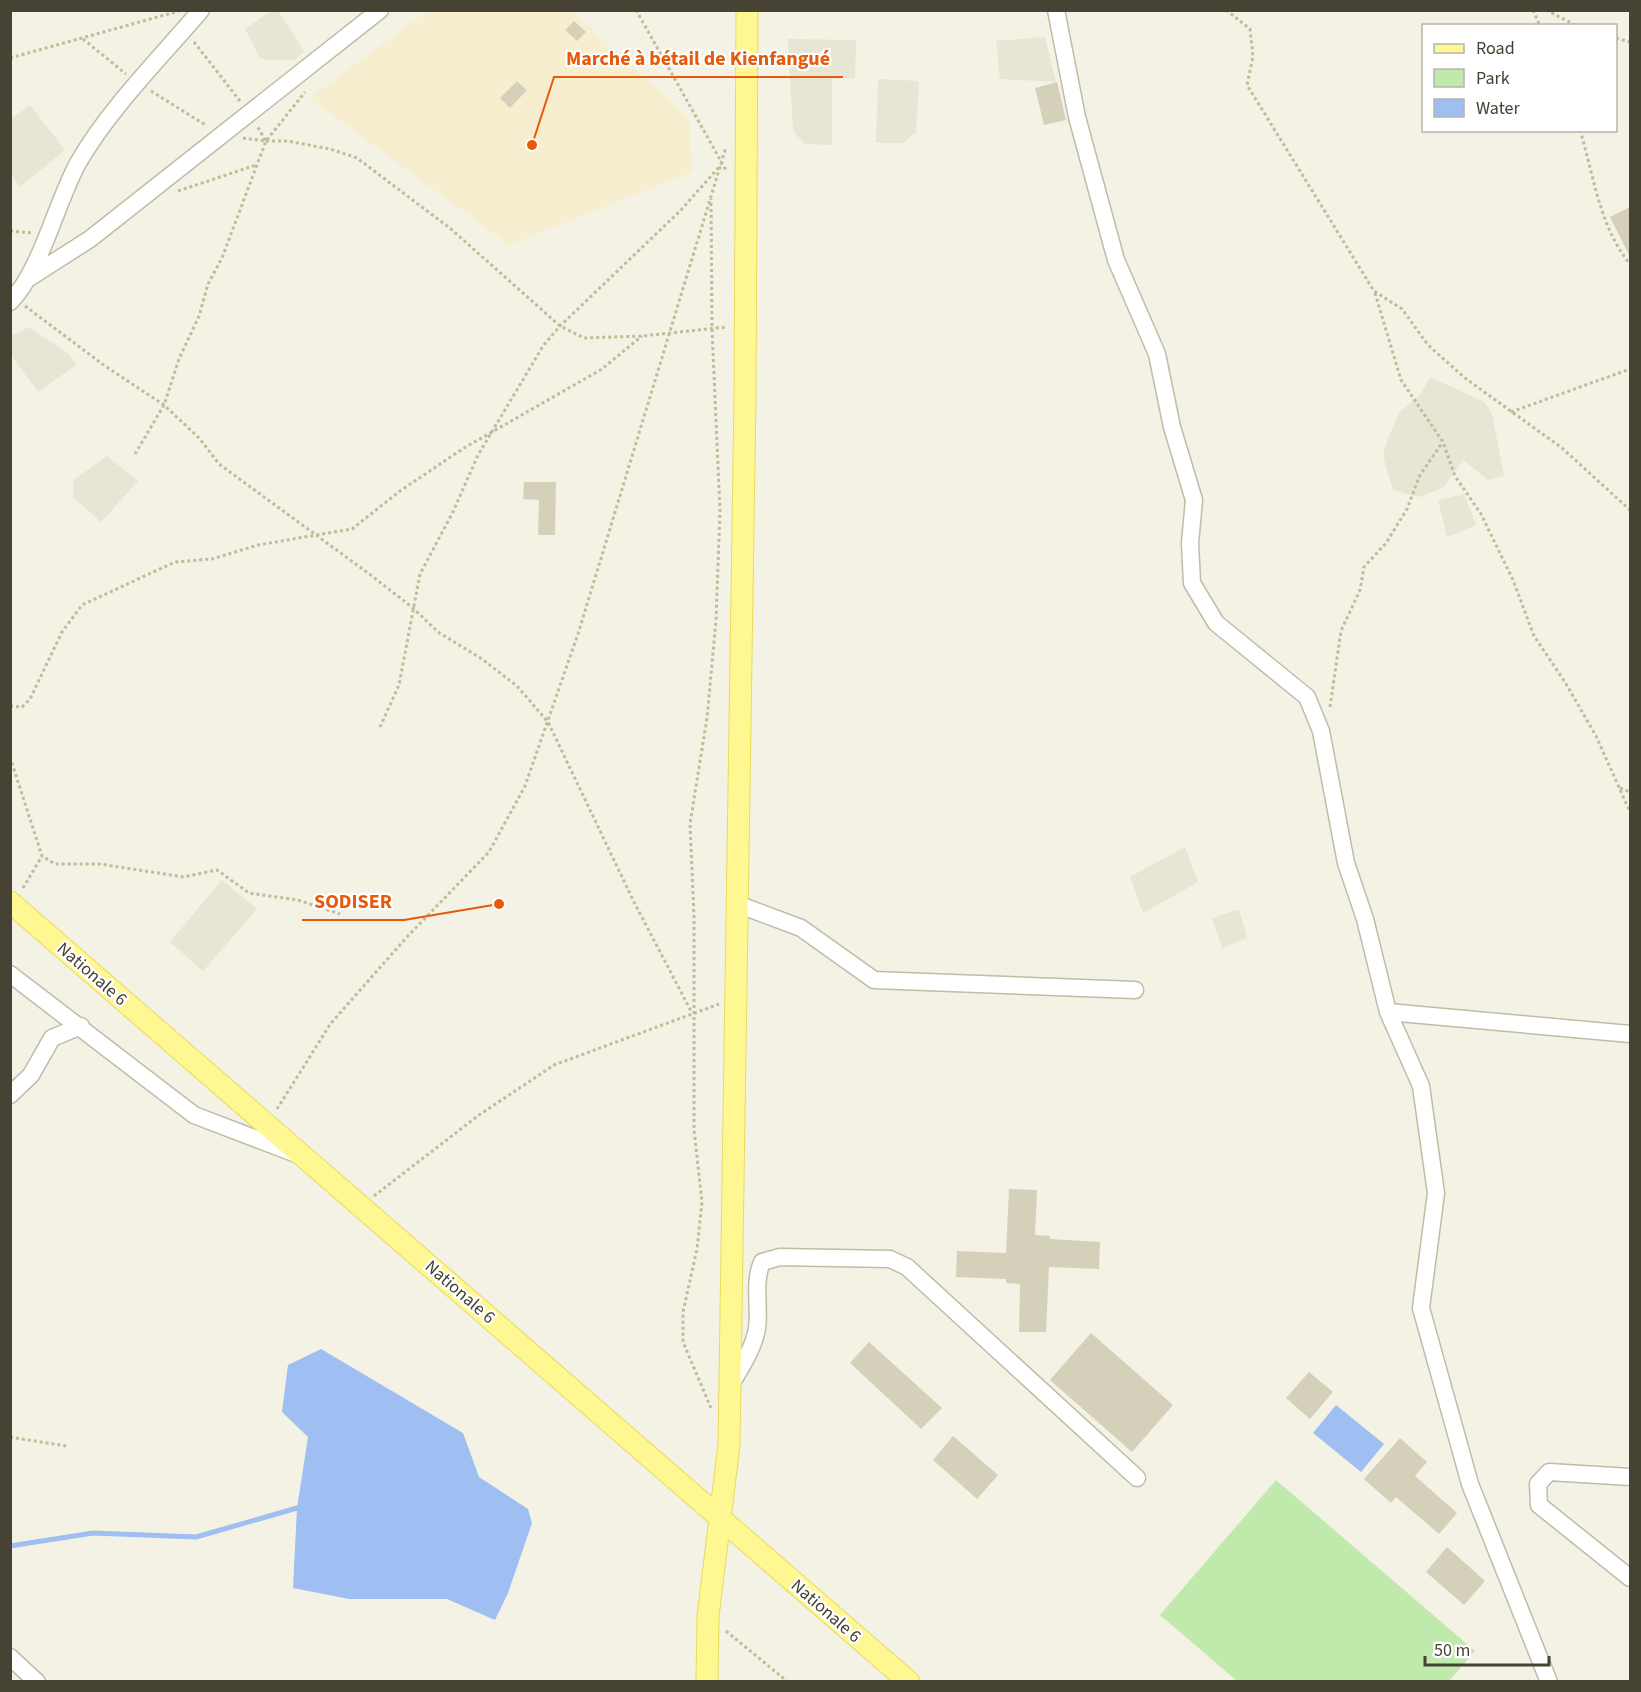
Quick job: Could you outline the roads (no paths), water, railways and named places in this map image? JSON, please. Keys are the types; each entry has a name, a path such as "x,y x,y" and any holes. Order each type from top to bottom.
{"main road":[{"path":"707,1682 708,1616 722,1521 729,1444 746,324 747,10"},
{"name":"Nationale 6","path":"12,904 909,1682"}],"street":[{"path":"29,278 78,163 105,124 201,10"},
{"path":"11,299 29,278 90,239 380,10"},
{"path":"1056,10 1077,117 1116,260 1157,354 1172,427 1194,500 1190,543 1192,583 1216,623 1307,697 1321,730 1346,864 1365,919 1388,1012 1420,1086 1436,1193 1421,1308 1470,1484 1550,1682"},
{"path":"737,904 801,928 874,980 1136,990"},
{"path":"10,974 81,1026 194,1115 302,1156"},
{"path":"1388,1012 1630,1034"},
{"path":"10,1095 32,1075 52,1038 81,1026"},
{"path":"729,1387 750,1350 757,1329 758,1271 762,1262 780,1257 890,1259 908,1267 1137,1478"},
{"path":"1630,1477 1549,1472 1538,1484 1539,1505 1630,1578"},
{"path":"10,1657 37,1682"}],"water":[{"path":"321,1349 463,1433 479,1477 528,1509 532,1523 508,1593 495,1620 447,1599 349,1599 293,1588 297,1508 308,1437 282,1412 288,1365"},
{"path":"1336,1405 1384,1444 1361,1472 1313,1433"}],"waterway":[{"path":"10,1546 93,1533 196,1537 297,1508"}],"place":[{"name":"Marché à bétail de Kienfangué","path":"532,145"},
{"name":"SODISER","path":"499,904"}]}
